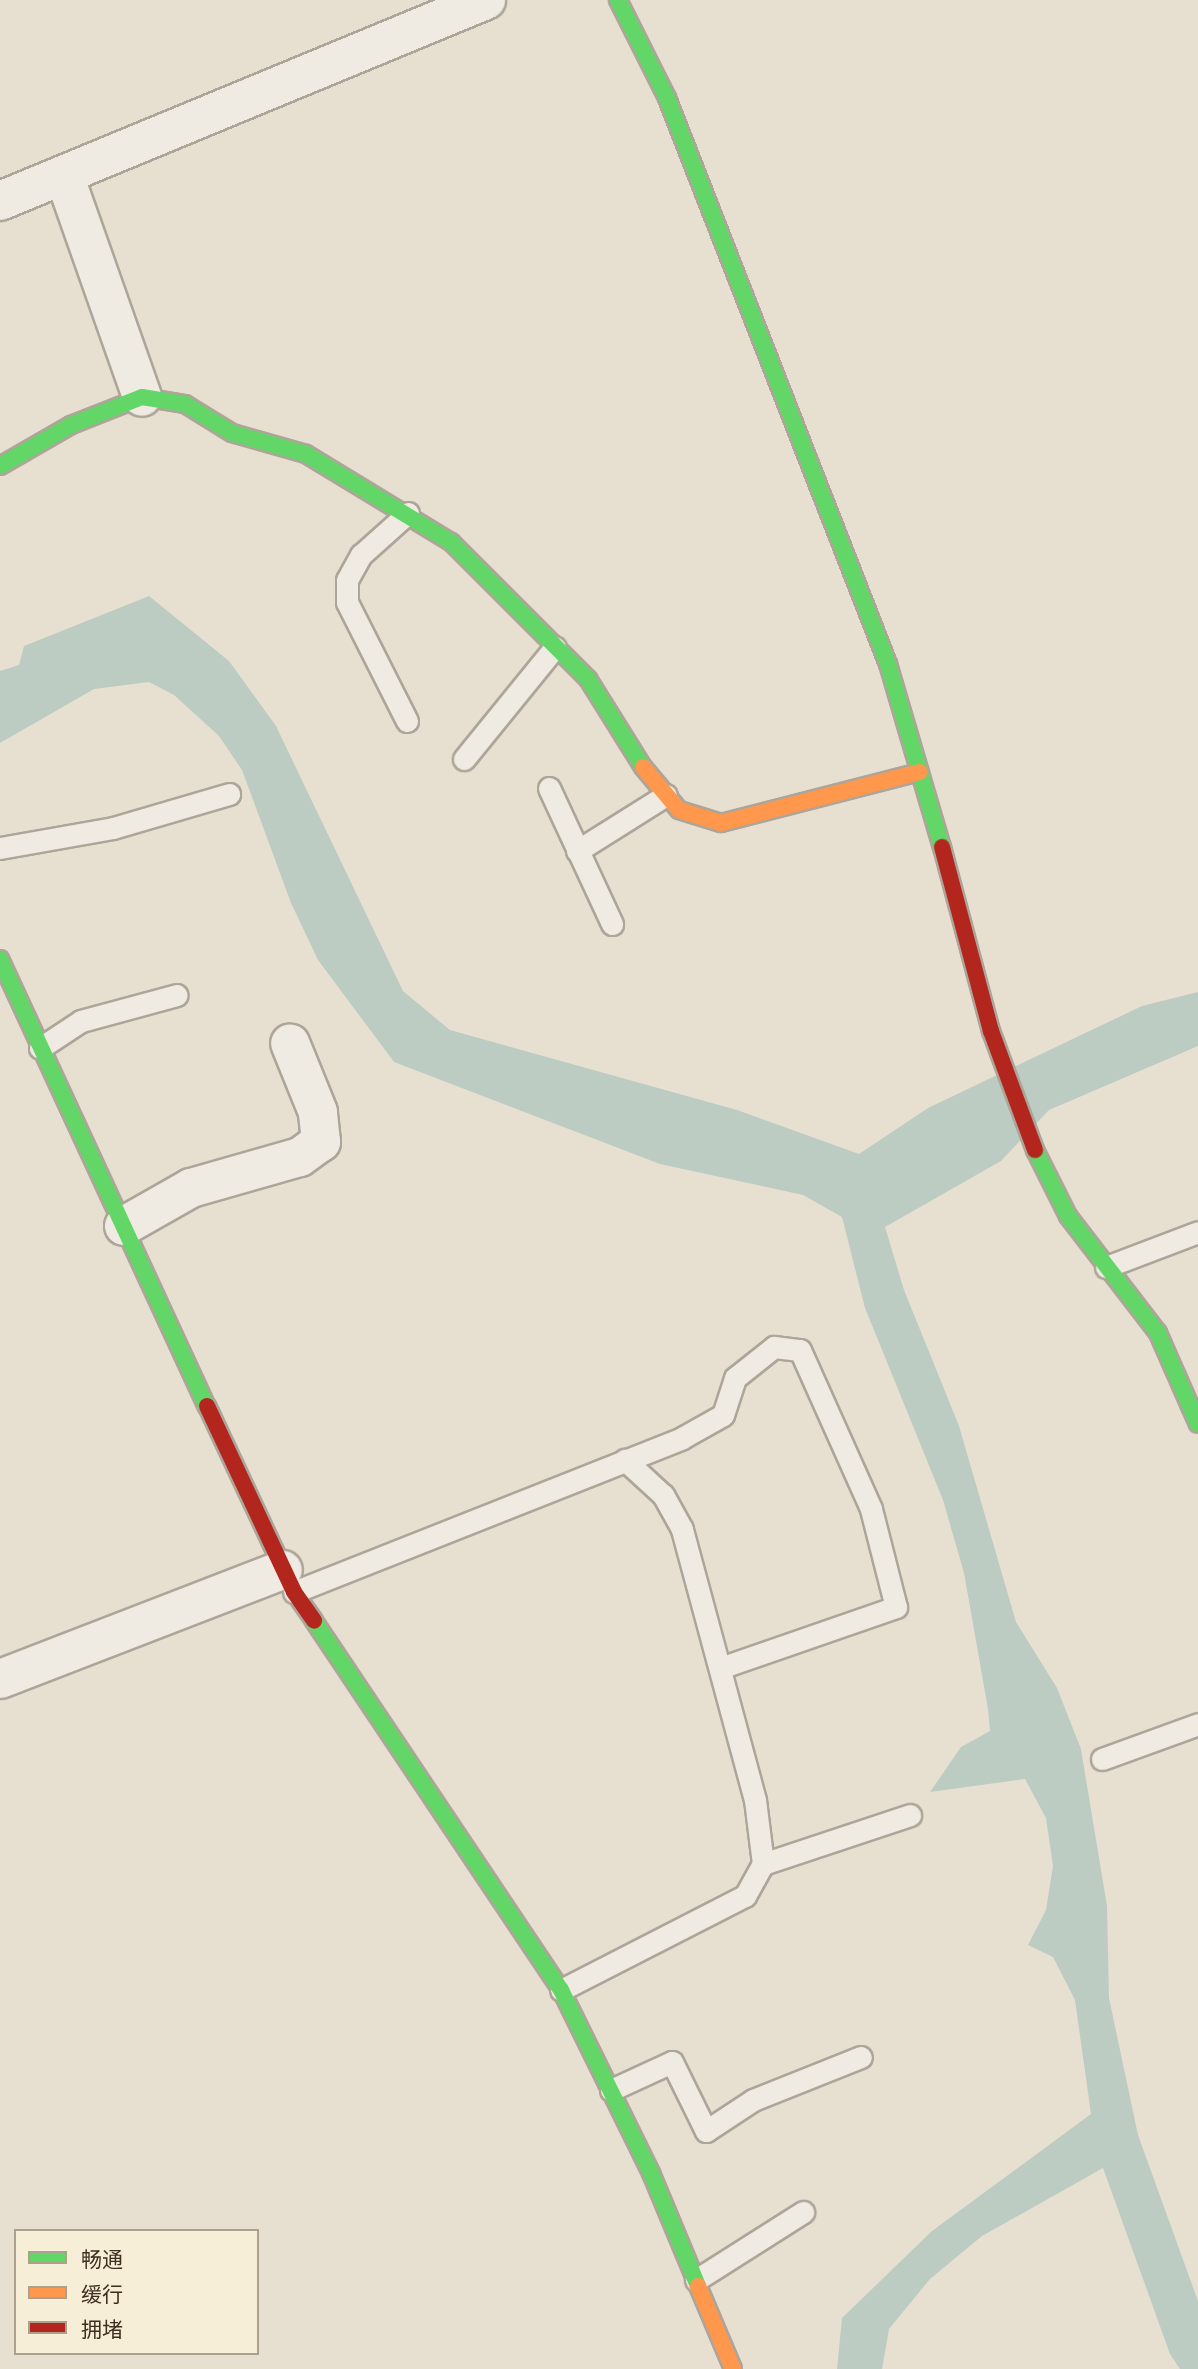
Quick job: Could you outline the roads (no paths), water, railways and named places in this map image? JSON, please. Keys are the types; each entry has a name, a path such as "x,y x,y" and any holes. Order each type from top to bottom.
{"street":[{"path":"0,201 486,0"},
{"path":"618,0 667,98 762,334 888,664 991,1031 1042,1172 1106,1268 1158,1333 1198,1424"},
{"path":"64,175 142,397"},
{"path":"0,466 71,425 142,397 185,404 232,433 306,454 408,513 482,569 613,712 648,775 679,810 721,823 920,772"},
{"path":"0,960 288,1581 561,1990 611,2090 733,2369"},
{"path":"124,1226 191,1188 300,1157 321,1142 318,1112 290,1043"},
{"path":"0,1679 288,1581"}],"lane":[{"path":"407,721 347,601 347,580 361,555 408,513"},
{"path":"464,759 555,647"},
{"path":"549,788 612,924"},
{"path":"0,848 113,828 229,793"},
{"path":"578,851 666,796"},
{"path":"40,1048 81,1021 177,995"},
{"path":"1106,1268 1198,1232"},
{"path":"288,1581 625,1460 723,1415 735,1378 774,1347 800,1350 871,1509 896,1606 720,1668"},
{"path":"561,1990 745,1896 764,1864 755,1800 682,1529 663,1495 625,1460"},
{"path":"1102,1759 1198,1724"},
{"path":"764,1864 910,1815"},
{"path":"611,2090 672,2062 706,2130 753,2100 861,2057"},
{"path":"696,2280 803,2211"}]}
